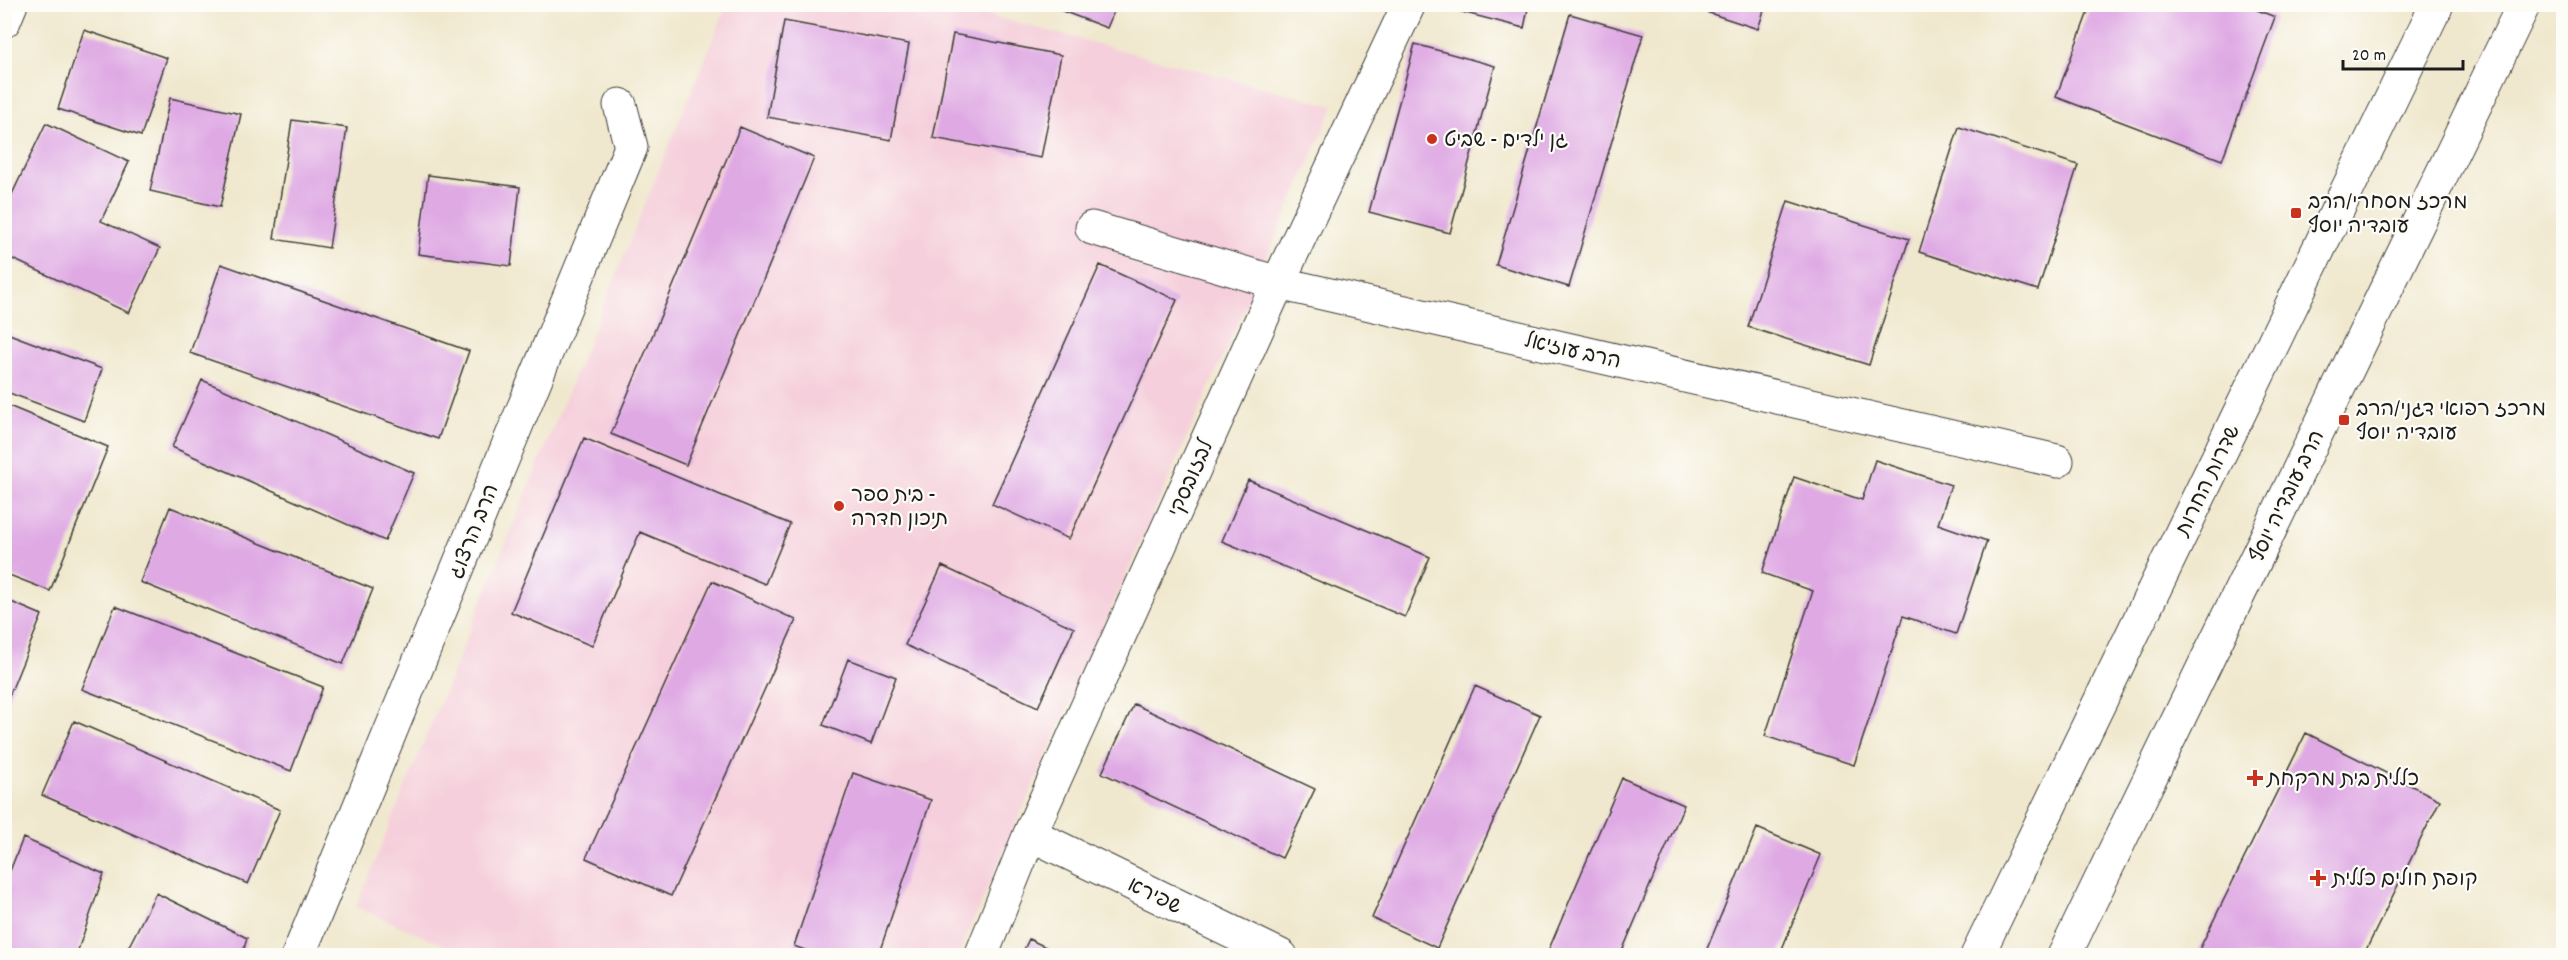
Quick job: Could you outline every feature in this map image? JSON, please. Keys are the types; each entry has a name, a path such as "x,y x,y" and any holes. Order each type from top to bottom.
{"street":[{"path":"4,21 11,4"},
{"name":"לבזובסקי","path":"981,956 1030,834 1278,282 1409,4"},
{"name":"הרב עובדיה יוסף","path":"2064,956 2524,4"},
{"name":"שדרות החרות","path":"1977,956 2435,6"},
{"name":"הרב הרצוג","path":"298,956 631,147 620,105"},
{"name":"הרב עוזיאל","path":"1092,228 1278,282 2057,461"},
{"name":"שפירא","path":"1030,834 1281,956"}],"shaded area":[{"name":"בית ספר - תיכון חדרה","path":"727,5 949,5 1334,106 958,955 467,955 356,907"}],"building":[{"path":"200,4 223,4 220,12"},
{"path":"1044,4 1117,4 1107,28"},
{"path":"1460,4 1529,4 1524,28 1458,11"},
{"path":"1682,4 1766,4 1758,29"},
{"path":"2091,4 2242,4 2275,17 2222,160 2056,97"},
{"path":"1570,14 1643,35 1569,287 1496,265"},
{"path":"784,21 909,44 891,140 767,117"},
{"path":"84,30 167,58 141,136 58,109"},
{"path":"953,34 1061,55 1041,158 933,138"},
{"name":"גן ילדים - שביט","path":"1415,44 1495,66 1450,233 1369,212"},
{"path":"170,98 241,114 220,207 150,191"},
{"path":"292,120 347,128 329,248 274,239"},
{"path":"46,123 129,162 101,221 160,248 129,313 4,255 4,211"},
{"path":"740,127 814,158 686,465 611,434"},
{"path":"1959,127 2078,165 2038,290 1919,252"},
{"path":"428,175 520,187 511,266 418,254"},
{"path":"1788,201 1909,239 1869,365 1748,327"},
{"path":"221,264 469,351 438,439 190,353"},
{"path":"1100,265 1177,300 1069,539 992,504"},
{"path":"4,332 102,369 84,421 4,391"},
{"path":"202,380 414,473 385,541 172,447"},
{"path":"4,404 108,447 50,591 4,573"},
{"path":"584,438 790,524 765,584 640,532 592,646 511,612"},
{"path":"1875,460 1951,485 1938,524 1987,541 1956,634 1903,616 1854,765 1765,736 1813,591 1762,573 1794,477 1862,500"},
{"path":"1248,480 1430,557 1405,617 1222,541"},
{"path":"170,507 373,589 343,664 140,582"},
{"path":"942,566 1074,628 1038,707 905,645"},
{"path":"712,581 796,620 671,896 586,858"},
{"path":"4,599 42,615 5,706 4,706"},
{"path":"115,606 323,687 291,771 82,689"},
{"path":"848,659 896,677 871,744 823,725"},
{"path":"1475,686 1540,715 1437,948 1372,918"},
{"path":"1134,704 1315,789 1282,858 1102,773"},
{"path":"74,721 280,810 248,884 42,795"},
{"name":"קופת חולים כללית","path":"2306,733 2440,800 2363,956 2196,956"},
{"path":"853,773 931,800 878,956 821,956 794,946"},
{"path":"1622,778 1684,805 1620,956 1546,956"},
{"path":"1757,828 1821,855 1779,956 1704,956"},
{"path":"23,838 104,874 76,956 4,956 4,886"},
{"path":"156,893 247,938 242,956 124,956"},
{"path":"1029,939 1064,956 1021,956"}],"place":[{"name":"גן ילדים - שביט","path":"1432,139"},
{"name":"מרכז מסחרי/הרב עובדיה יוסף","path":"2296,213"},
{"name":"מרכז רפואי דגני/הרב עובדיה יוסף","path":"2344,420"},
{"name":"בית ספר - תיכון חדרה","path":"839,506"},
{"name":"כללית בית מרקחת","path":"2255,778"},
{"name":"קופת חולים כללית","path":"2318,878"}]}
